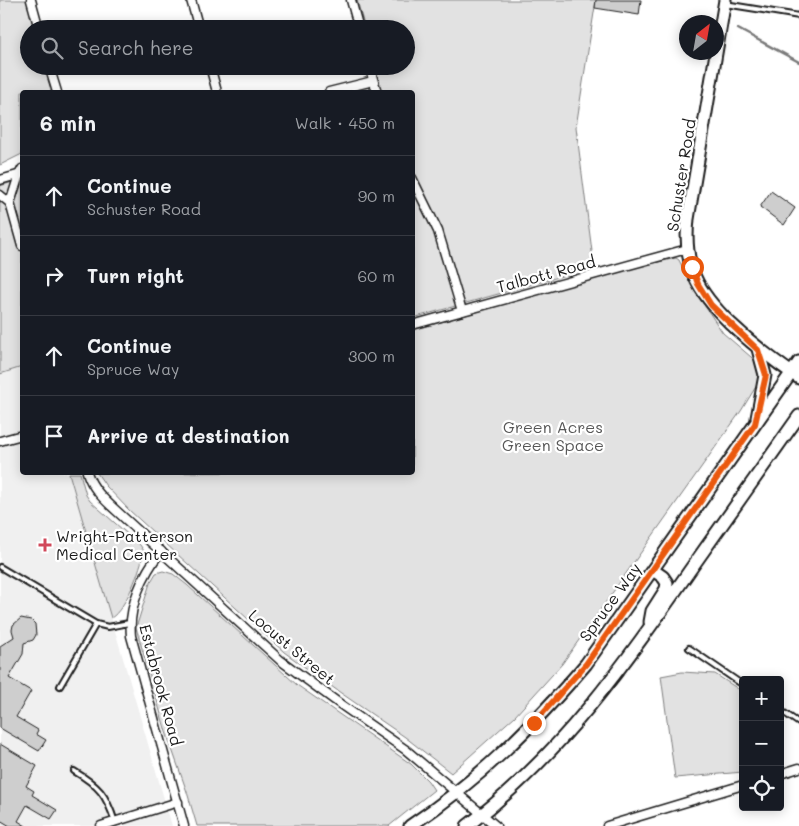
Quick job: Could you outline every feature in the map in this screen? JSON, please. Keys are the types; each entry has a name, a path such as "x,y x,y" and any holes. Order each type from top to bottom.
{"street":[{"path":"31,0 37,20"},
{"path":"191,0 197,20"},
{"path":"351,0 357,20"},
{"name":"Schuster Road","path":"725,2 688,219 687,249 698,284 706,298 717,311 758,350 795,375"},
{"path":"52,75 56,90"},
{"path":"212,75 216,90"},
{"path":"371,75 376,90"},
{"path":"337,90 373,81"},
{"path":"2,180 20,172"},
{"path":"20,175 10,203 20,239"},
{"path":"415,184 438,231 462,311"},
{"path":"0,195 10,203"},
{"name":"Talbott Road","path":"415,324 687,249"},
{"path":"755,424 766,375 758,350"},
{"name":"Spruce Way","path":"410,826 503,754 552,704 586,664 755,424 795,375 799,362"},
{"path":"467,826 530,772 572,729 649,629 799,416"},
{"path":"0,442 20,435"},
{"name":"Locust Street","path":"88,475 99,493 280,660 406,750 496,826"},
{"name":"Estabrook Road","path":"162,551 150,566 135,601 129,623 184,826"},
{"path":"649,629 652,611 667,583 663,577 653,570"},
{"path":"784,773 799,768"},
{"path":"607,826 739,786"},
{"path":"101,826 178,802"}],"lane":[{"path":"725,2 799,16"},
{"path":"0,567 96,624 108,628 129,623"},
{"path":"60,686 96,624"},
{"path":"689,648 739,682"},
{"path":"784,713 799,723"},
{"path":"74,771 100,789 108,802 115,822"}],"shaded area":[{"name":"Wright-Patterson Medical Center","path":"20,368 20,475 70,475 172,826 0,826 0,374"}],"green space":[{"path":"0,0 27,0 33,20 20,20 20,75 48,75 52,90 20,90 20,155 0,165"},
{"path":"357,0 596,0 576,127 594,267 415,317 415,90 359,90 380,85 377,75 415,75 415,20 363,20"},
{"path":"20,180 20,368 0,374 0,186"},
{"name":"Green Acres Green Space","path":"676,258 679,260 692,287 723,333 758,363 760,380 741,411 562,664 515,716 451,773 405,737 284,652 129,510 106,486 98,475 415,475 415,329 624,270"},
{"path":"70,475 81,475 86,495 90,501 140,545 144,551 140,567 127,597 117,613 111,618"},
{"path":"163,571 173,574 187,585 297,685 411,764 434,790 389,826 197,826 166,732 136,628 150,583 156,573"},
{"path":"682,672 715,674 739,689 739,772 675,778 661,676"}],"building":[{"path":"596,0 641,0 639,15 595,8"},
{"path":"771,191 795,208 784,225 760,207"},
{"path":"21,618 31,620 35,624 36,635 33,640 24,643 23,654 9,678 31,691 16,717 38,730 36,734 46,740 39,751 0,728 0,646 14,637 13,625"},
{"path":"0,744 37,766 26,786 34,791 32,795 57,810 51,819 27,805 18,821 26,826 10,826 0,820"}],"waterway":[{"path":"738,29 799,62"}],"place":[{"name":"Wright-Patterson Medical Center","path":"45,545"}],"route":[{"path":"534,723 586,664 647,580 755,424 766,375 758,350 711,305 698,284 692,267"}]}
